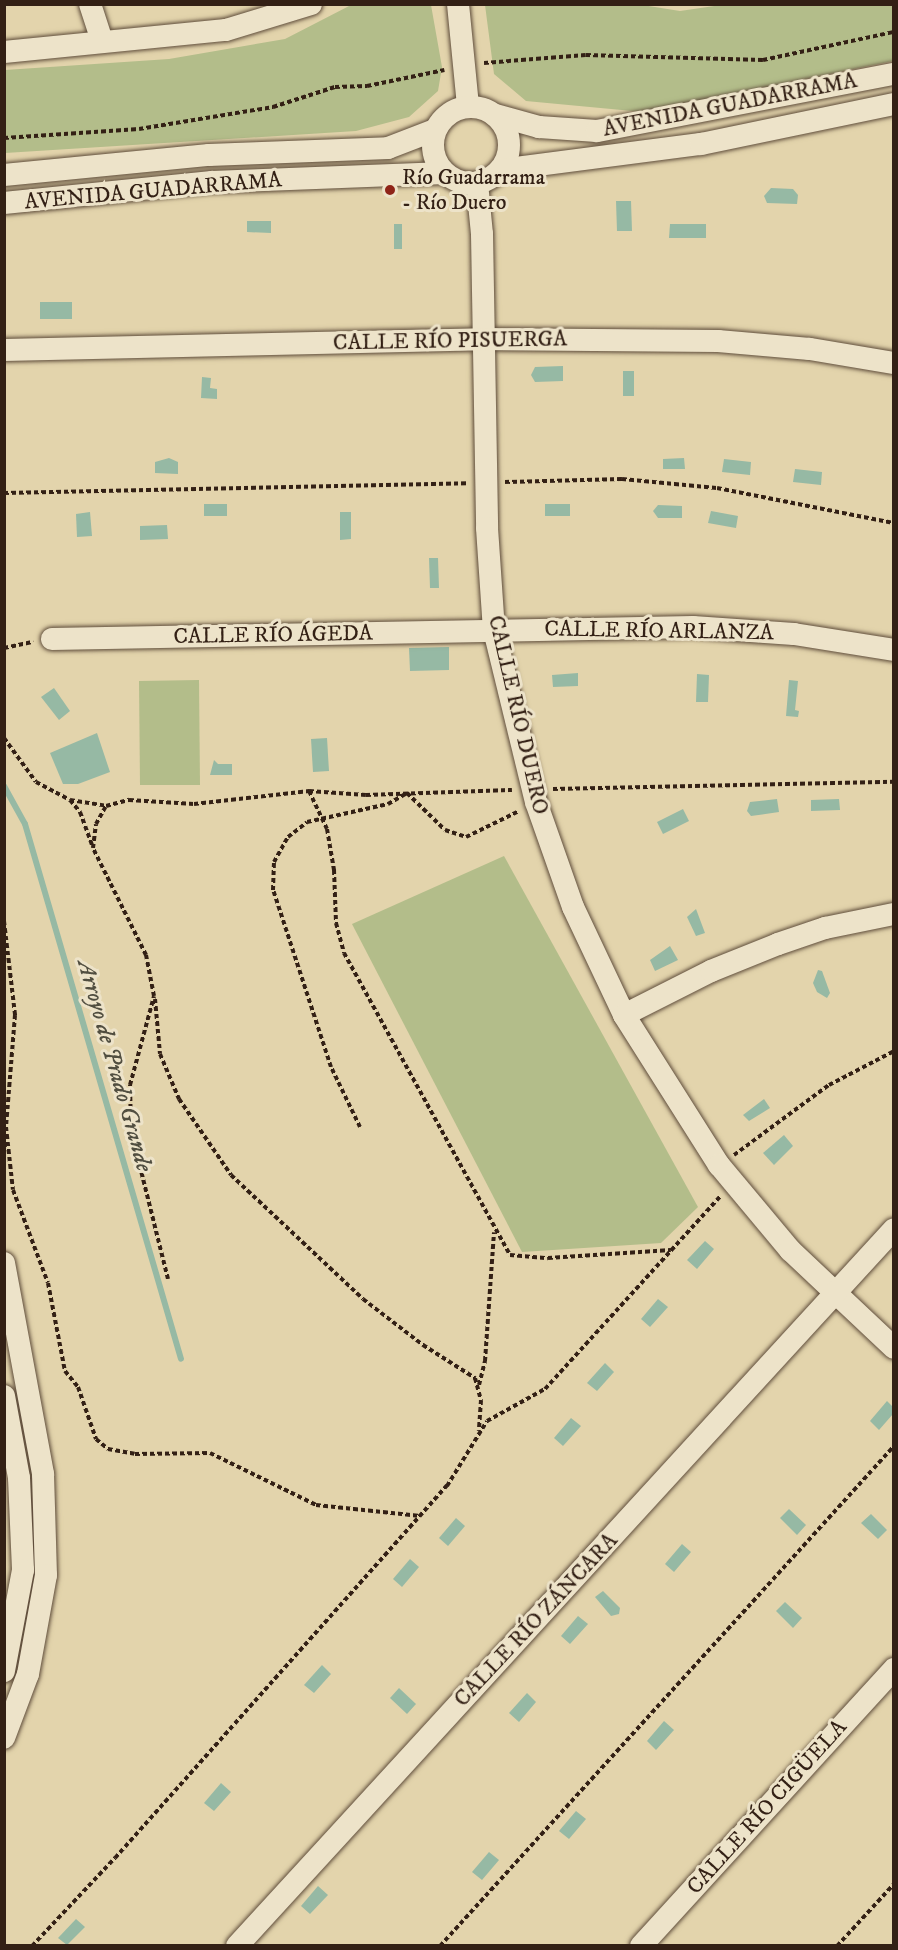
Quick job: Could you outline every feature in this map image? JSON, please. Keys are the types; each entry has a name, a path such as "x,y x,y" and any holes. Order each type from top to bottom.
{"street":[{"path":"90,4 102,40"},
{"path":"458,4 468,106"},
{"path":"4,52 102,40 226,30 309,5"},
{"name":"AVENIDA GUADARRAMA","path":"496,115 539,127 597,131 817,92 894,74"},
{"name":"AVENIDA GUADARRAMA","path":"500,170 701,144 894,105"},
{"path":"468,106 496,115 504,124 510,148 500,170 477,183 466,183 445,173 433,153 435,130 449,114 468,106"},
{"name":"AVENIDA GUADARRAMA","path":"4,175 209,155 388,148 435,130"},
{"name":"AVENIDA GUADARRAMA","path":"4,203 212,182 445,173"},
{"name":"CALLE RÍO DUERO","path":"477,183 486,483 495,630 533,796 573,907 624,1015 726,1174 790,1250 894,1348"},
{"name":"CALLE RÍO PISUERGA","path":"4,350 483,339 718,341 810,349 894,363"},
{"name":"CALLE RÍO ARLANZA","path":"495,630 693,627 794,634 894,650"},
{"name":"CALLE RÍO ÁGEDA","path":"52,639 495,630"},
{"path":"624,1015 711,971 778,944 825,928 894,914"},
{"name":"CALLE RÍO ZÁNCARA","path":"237,1946 894,1229"},
{"path":"4,1263 43,1474 46,1575 28,1674 4,1738"},
{"path":"4,1396 19,1478 23,1570 4,1671"},
{"name":"CALLE RÍO CIGÜELA","path":"641,1946 894,1669"}],"path":[{"path":"4,493 622,479 717,488 894,523"},
{"path":"4,648 52,639"},
{"path":"4,738 36,782 69,800 80,812 93,848 146,955 154,996 160,1054 171,1081 179,1099 231,1175 363,1299 423,1345 476,1378 481,1400 479,1431"},
{"path":"69,800 106,806 129,800 194,804 309,791 533,796 894,782"},
{"path":"309,791 320,819 327,829 334,870 336,923 344,953 494,1231 510,1255 548,1258 671,1250"},
{"path":"407,793 445,830 466,837 533,796"},
{"path":"360,1127 331,1067 273,890 274,862 288,837 307,822 388,804 407,793"},
{"path":"93,848 96,824 106,806"},
{"path":"4,921 15,1015 6,1127 13,1190 48,1283 66,1371 78,1387 96,1439 108,1449 135,1454 210,1453 316,1505 420,1516"},
{"path":"154,996 130,1085 132,1131 168,1279"},
{"path":"32,1946 131,1840 447,1486 487,1421 545,1389 671,1250 726,1174 829,1085 894,1051"},
{"path":"478,1388 485,1360 494,1231"},
{"path":"440,1946 894,1446"},
{"path":"837,1946 894,1884"}],"shaded area":[{"path":"636,4 680,11 728,4 893,5 893,61 643,112 526,101 494,74 485,5"},
{"path":"351,5 431,5 442,67 438,91 409,117 356,131 5,153 5,70 169,59 285,39"},
{"path":"771,188 793,189 798,195 797,204 767,203 764,196"},
{"path":"616,201 631,201 632,231 617,231"},
{"path":"247,221 271,221 271,233 247,232"},
{"path":"394,224 402,224 402,249 394,249"},
{"path":"670,224 706,224 706,238 669,238"},
{"path":"40,302 72,302 72,319 40,319"},
{"path":"563,366 563,381 535,382 531,375 535,367"},
{"path":"623,371 634,371 634,396 623,396"},
{"path":"202,377 211,378 210,388 217,389 217,399 201,398"},
{"path":"169,458 178,462 178,474 155,473 155,462"},
{"path":"684,458 685,469 663,469 663,459"},
{"path":"724,459 751,462 750,475 722,472"},
{"path":"795,469 822,472 821,485 793,482"},
{"path":"204,504 227,504 227,516 204,516"},
{"path":"545,504 570,504 570,516 545,516"},
{"path":"658,505 682,506 682,518 658,518 653,511"},
{"path":"711,511 738,516 736,528 708,523"},
{"path":"90,512 92,536 77,537 76,514"},
{"path":"340,512 351,512 351,539 340,540"},
{"path":"167,525 168,539 140,540 140,526"},
{"path":"429,558 438,558 439,588 430,588"},
{"path":"449,647 449,670 410,671 409,648"},
{"path":"578,673 578,686 553,687 552,675"},
{"path":"697,674 709,675 708,702 696,702"},
{"path":"199,680 200,785 140,785 139,681"},
{"path":"789,680 798,681 795,710 799,711 798,717 786,716"},
{"path":"54,688 70,711 59,720 41,697"},
{"path":"97,733 110,772 78,784 63,784 50,753"},
{"path":"327,738 329,771 313,772 311,739"},
{"path":"214,760 218,764 232,764 232,775 210,775"},
{"path":"777,799 779,812 751,816 747,811 750,802"},
{"path":"839,799 840,810 811,811 811,800"},
{"path":"683,809 689,821 663,834 657,822"},
{"path":"504,856 698,1207 661,1243 522,1252 352,924"},
{"path":"696,909 705,933 696,936 687,917"},
{"path":"670,946 678,960 655,971 650,960"},
{"path":"818,970 822,971 830,993 827,998 817,992 813,983"},
{"path":"764,1099 770,1108 749,1121 743,1115"},
{"path":"784,1135 793,1146 774,1165 763,1153"},
{"path":"705,1241 714,1249 697,1269 687,1260"},
{"path":"658,1299 668,1307 650,1327 641,1319"},
{"path":"605,1363 614,1372 597,1391 587,1383"},
{"path":"887,1401 893,1407 893,1414 879,1430 870,1421"},
{"path":"571,1418 581,1426 563,1446 554,1438"},
{"path":"789,1509 806,1525 797,1535 780,1518"},
{"path":"871,1514 887,1530 878,1539 861,1523"},
{"path":"456,1518 465,1526 448,1546 439,1538"},
{"path":"682,1544 691,1552 674,1572 665,1564"},
{"path":"410,1559 419,1567 402,1587 393,1579"},
{"path":"603,1591 620,1608 619,1614 611,1616 595,1597"},
{"path":"785,1602 802,1618 793,1628 776,1611"},
{"path":"578,1616 588,1624 570,1644 561,1636"},
{"path":"322,1665 331,1674 314,1693 304,1685"},
{"path":"399,1688 416,1704 407,1714 390,1698"},
{"path":"527,1693 536,1702 519,1722 509,1713"},
{"path":"664,1721 674,1730 656,1750 647,1741"},
{"path":"221,1783 231,1792 214,1811 204,1803"},
{"path":"576,1811 586,1819 569,1839 559,1831"},
{"path":"489,1852 499,1860 482,1880 472,1872"},
{"path":"318,1886 328,1895 310,1914 301,1906"},
{"path":"76,1919 85,1927 67,1945 58,1938"}],"waterway":[{"name":"Arroyo de Prado Grande","path":"4,786 25,824 181,1359"}],"place":[{"name":"Río Guadarrama - Río Duero","path":"390,190"}]}
